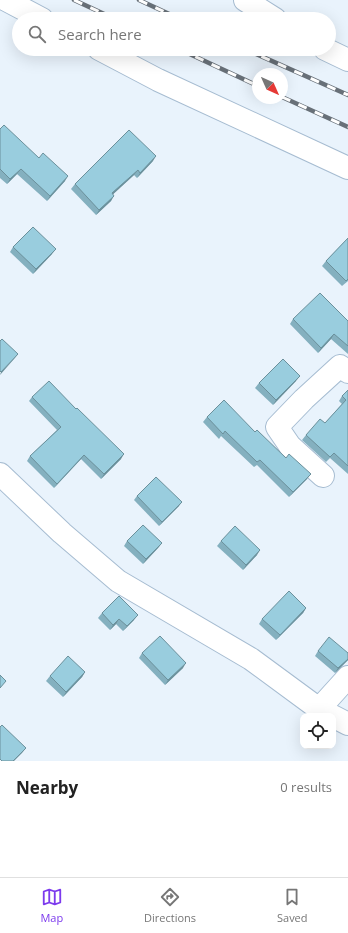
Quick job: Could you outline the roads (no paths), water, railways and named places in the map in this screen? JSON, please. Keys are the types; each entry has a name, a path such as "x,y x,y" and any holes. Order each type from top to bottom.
{"street":[{"path":"6,0 29,12"},
{"path":"245,0 265,12"},
{"path":"336,54 348,60"},
{"path":"112,56 158,80 348,168"},
{"path":"323,476 290,446 277,427 304,399 340,366 348,372"},
{"path":"0,474 62,533 118,581 251,659 319,709 348,724"},
{"path":"319,709 348,678"}],"railway":[{"path":"74,0 100,12"},
{"path":"139,0 165,12"},
{"path":"194,56 252,83"},
{"path":"261,56 348,95"},
{"path":"288,100 348,127"}]}
